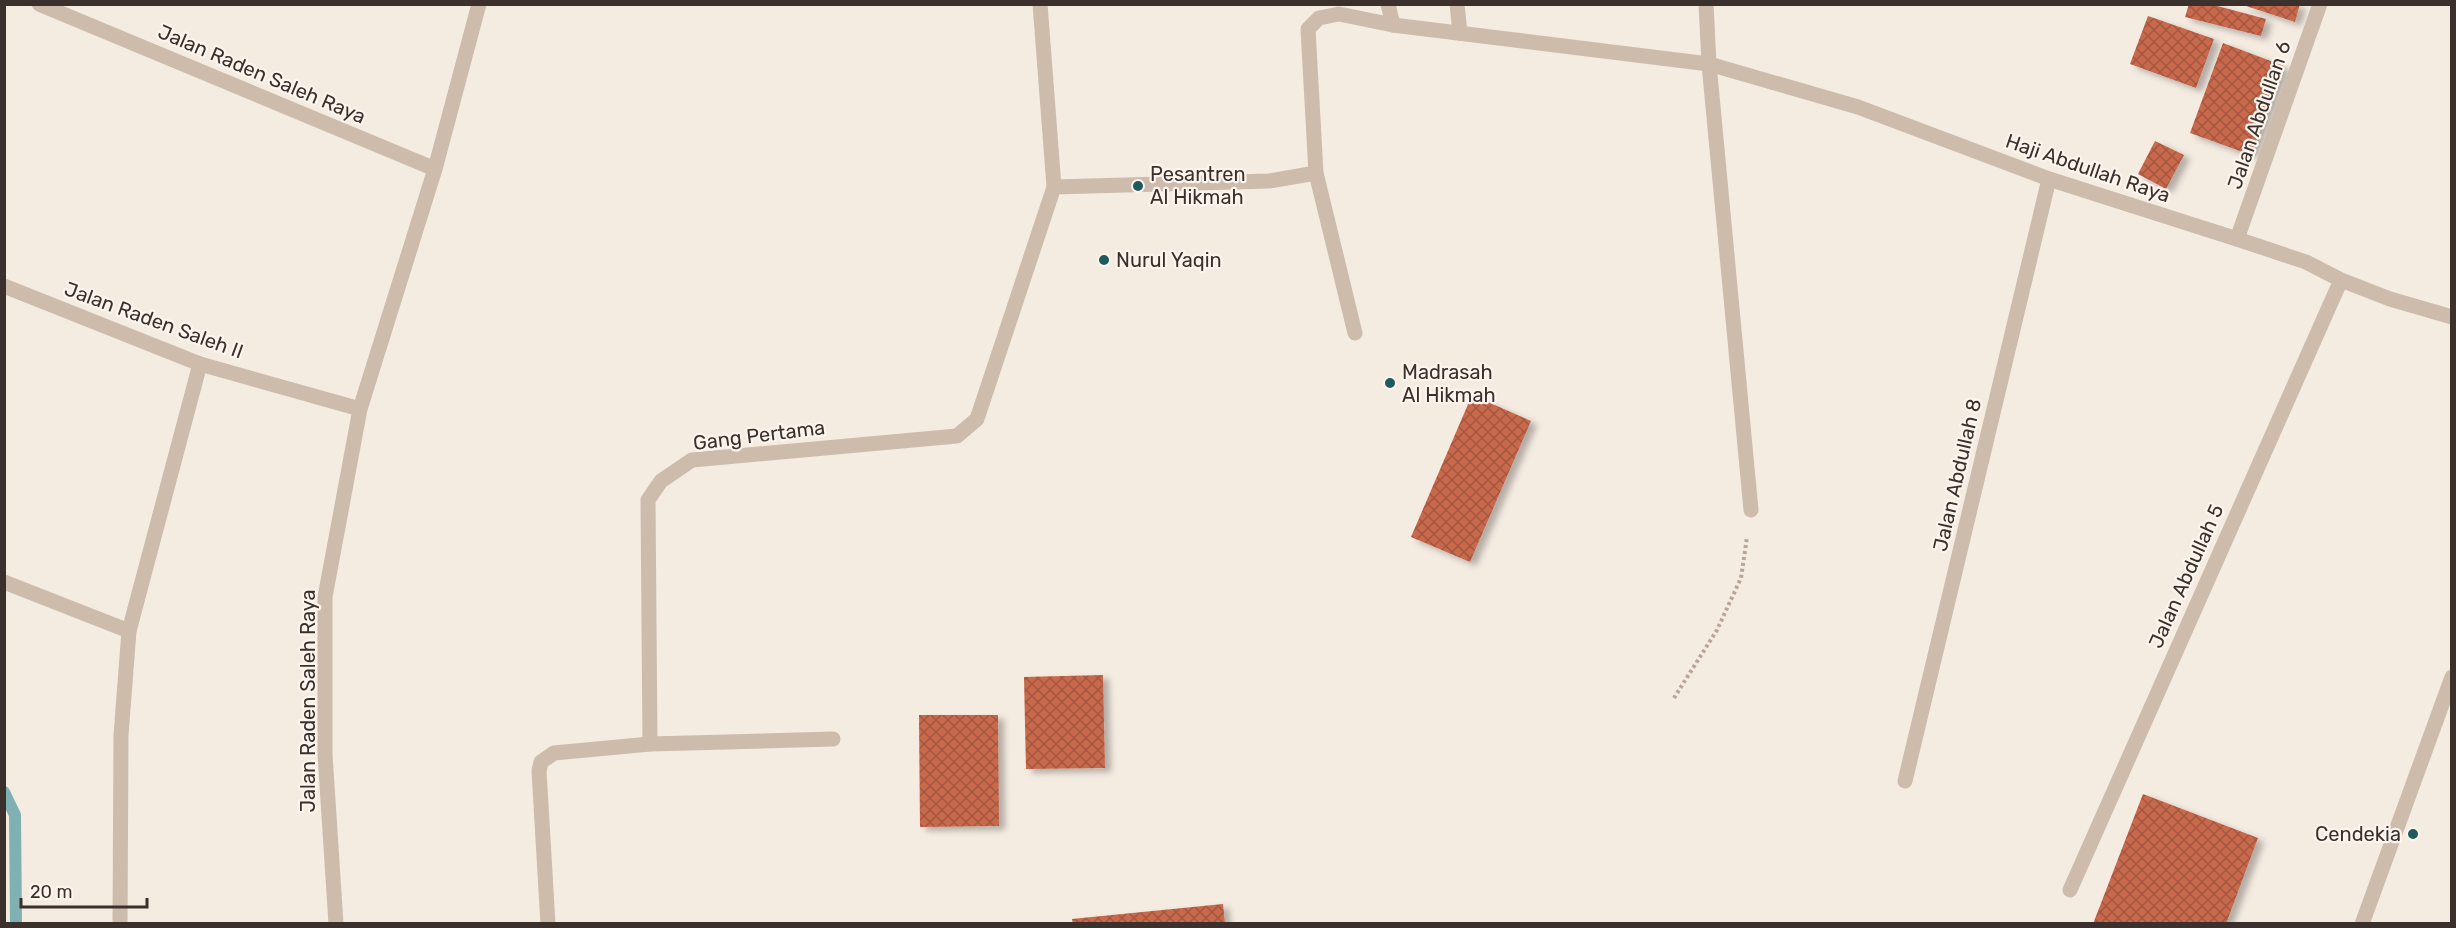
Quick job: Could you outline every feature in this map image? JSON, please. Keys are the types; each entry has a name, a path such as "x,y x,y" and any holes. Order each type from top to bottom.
{"street":[{"name":"Jalan Raden Saleh Raya","path":"39,4 56,8 435,169"},
{"name":"Jalan Raden Saleh Raya","path":"336,924 325,754 325,597 360,409 435,169 479,4"},
{"path":"1040,4 1054,188 1269,181 1316,173"},
{"path":"1388,4 1393,25"},
{"path":"1457,4 1460,33"},
{"path":"1706,4 1709,64 1751,510"},
{"name":"Jalan Abdullan 6","path":"2237,239 2320,4"},
{"name":"Haji Abdullah Raya","path":"1355,333 1316,173 1308,29 1319,18 1339,14 1393,25 1709,64 1857,107 2049,179 2306,262 2390,299 2451,316"},
{"name":"Jalan Abdullah 8","path":"1905,781 2049,179"},
{"name":"Gang Pertama","path":"651,744 648,500 661,480 692,460 957,436 977,419 1054,188"},
{"name":"Jalan Abdullah 5","path":"2070,890 2341,279"},
{"name":"Jalan Raden Saleh II","path":"4,286 200,364 360,409"},
{"path":"120,924 121,735 129,631 200,364"},
{"path":"4,582 129,631"},
{"path":"2362,924 2451,677"},
{"path":"548,924 539,771 541,762 554,753 651,744 832,739"}],"path":[{"path":"1674,698 1717,630 1741,578 1751,510"}],"building":[{"path":"2189,4 2210,4 2266,19 2261,36 2185,17"},
{"path":"2240,4 2300,4 2295,22"},
{"path":"2148,16 2214,39 2196,88 2130,64"},
{"path":"2223,43 2284,66 2251,155 2190,133"},
{"path":"2155,141 2184,155 2166,189 2138,174"},
{"path":"1472,395 1531,421 1470,562 1411,537"},
{"path":"1103,675 1105,768 1026,769 1024,677"},
{"path":"919,715 998,715 999,826 920,827"},
{"path":"2143,794 2258,838 2226,924 2093,924"},
{"path":"1223,904 1225,924 1073,924 1072,919"}],"waterway":[{"path":"4,792 15,815 16,924"}],"place":[{"name":"Pesantren Al Hikmah","path":"1138,186"},
{"name":"Nurul Yaqin","path":"1104,260"},
{"name":"Madrasah Al Hikmah","path":"1390,383"},
{"name":"Cendekia","path":"2413,834"}]}
